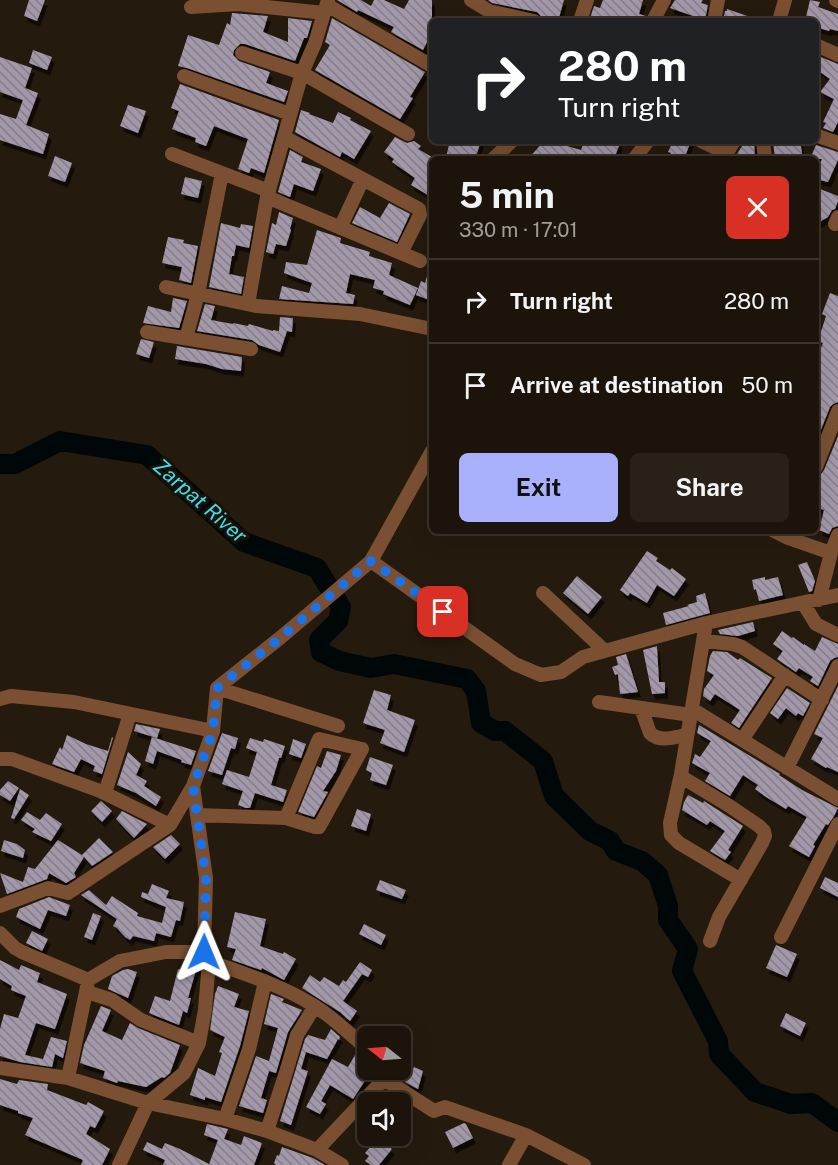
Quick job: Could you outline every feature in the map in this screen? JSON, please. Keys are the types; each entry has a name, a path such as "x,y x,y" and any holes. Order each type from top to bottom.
{"street":[{"path":"471,0 526,18"},
{"path":"581,18 587,0"},
{"path":"655,18 664,0"},
{"path":"715,18 718,0"},
{"path":"779,18 784,0"},
{"path":"191,7 238,2 326,6 429,64"},
{"path":"248,304 268,194 302,73 315,43 326,6"},
{"path":"819,46 838,55"},
{"path":"242,52 302,73 408,134"},
{"path":"184,76 290,114"},
{"path":"819,136 838,143"},
{"path":"284,137 419,209 420,215 401,254"},
{"path":"495,156 509,144"},
{"path":"706,144 724,156"},
{"path":"172,154 222,173 340,228 420,261"},
{"path":"186,338 198,294 222,173"},
{"path":"340,228 363,178"},
{"path":"166,287 248,304 360,314 429,328"},
{"path":"147,332 251,349"},
{"path":"819,459 838,411"},
{"path":"0,906 48,888 68,893 170,825 193,786 213,731 217,688 371,561 429,456"},
{"path":"790,535 831,553"},
{"path":"819,600 838,535"},
{"path":"371,561 515,664 541,675 561,672 583,657 706,623 838,595"},
{"path":"543,593 604,651"},
{"path":"803,603 816,624 838,635"},
{"path":"706,623 681,774 670,823 671,835 679,843 741,880"},
{"path":"704,641 738,645 822,700"},
{"path":"787,768 838,666"},
{"path":"742,740 785,675"},
{"path":"217,688 338,726"},
{"path":"0,699 11,696 74,702 213,731"},
{"path":"599,702 691,712 742,740 838,799"},
{"path":"641,708 653,736 663,739 687,735"},
{"path":"105,793 130,714"},
{"path":"197,815 286,818 319,827 362,749 319,739 286,818"},
{"path":"0,759 12,759 105,793 170,825"},
{"path":"681,774 685,779 759,825 765,836 719,917 710,941"},
{"path":"119,1165 148,1103 184,1073 199,1043 205,1010 206,878 193,786"},
{"path":"782,938 838,824"},
{"path":"0,933 18,950 112,1000 141,1020 199,1043"},
{"path":"68,1078 87,986 120,961 166,952 207,956 276,986 315,1006 357,1041"},
{"path":"225,1119 249,1049 265,982"},
{"path":"267,1131 297,1035 315,1006"},
{"path":"0,1068 68,1078 148,1103 225,1119 267,1131 317,1150 342,1165"},
{"path":"317,1150 383,1080"},
{"path":"395,1080 434,1110 445,1107 526,1135 584,1165"},
{"path":"509,1165 526,1135"}],"building":[{"path":"29,0 45,0 37,21 24,16"},
{"path":"337,0 361,0 371,6 374,0 384,0 404,9 409,0 432,0 429,43 427,42 423,50 391,32 394,27 358,10 357,12"},
{"path":"488,0 564,0 559,18 542,18 537,12 492,3"},
{"path":"603,0 643,0 639,14 646,16 645,18 590,18 594,6 600,8"},
{"path":"675,0 703,0 701,3 708,5 705,18 670,8"},
{"path":"810,0 820,2 818,7 838,14 838,31 819,28 819,18 806,18"},
{"path":"727,9 753,18 724,18"},
{"path":"232,13 268,16 263,32 288,42 288,18 312,21 307,38 304,38 295,61 245,44 240,44 234,50 233,55 239,61 270,72 266,83 288,91 284,102 178,66 188,35 219,45 227,23 230,25"},
{"path":"332,18 425,72 400,119 315,70 330,45 325,42"},
{"path":"33,50 52,57 47,70 29,63"},
{"path":"819,56 838,64 838,122 833,132 823,128 826,123 823,122 834,99 820,92 830,79 819,71"},
{"path":"0,57 32,68 25,88 38,93 26,125 49,134 43,154 0,140 0,114 16,119 23,100 0,92"},
{"path":"180,84 279,120 264,173 251,168 249,173 238,169 248,139 214,126 206,146 195,142 196,138 172,129 179,111 171,108"},
{"path":"128,105 146,111 138,133 120,126"},
{"path":"301,110 333,123 338,112 371,131 354,159 342,152 340,157 295,132"},
{"path":"395,137 407,143 414,141 421,146 418,149 430,156 428,195 411,185 415,178 392,162 394,159 384,152"},
{"path":"449,144 480,144 476,156 446,156"},
{"path":"541,144 560,144 581,150 583,144 620,144 615,156 531,156"},
{"path":"672,144 690,144 685,156 670,156 671,153 668,152"},
{"path":"742,144 754,144 755,156 736,156"},
{"path":"773,144 800,144 802,156 775,156"},
{"path":"816,145 838,152 838,160 828,182 819,180 819,166 822,159 819,159 819,156 811,156"},
{"path":"290,150 303,157 301,162 321,169 313,191 294,184 290,197 278,192"},
{"path":"55,156 72,163 65,182 48,176"},
{"path":"185,177 202,181 198,198 181,194"},
{"path":"820,189 838,196 838,201 828,217 819,222"},
{"path":"389,203 410,214 397,242 352,223 360,207 380,218"},
{"path":"279,212 293,218 286,246 276,244 273,254 266,252 272,223 276,225"},
{"path":"221,223 240,228 241,224 253,226 249,248 236,245 234,256 232,256 229,274 244,277 241,294 209,287"},
{"path":"317,230 341,238 340,243 370,252 369,256 392,263 389,275 418,288 410,305 383,294 384,291 373,288 375,280 350,274 346,293 355,295 353,304 279,299 282,286 309,293 312,283 284,273 286,262 307,265"},
{"path":"168,237 198,246 191,283 179,280 182,267 162,263"},
{"path":"429,269 429,300 416,295 421,281 425,283"},
{"path":"830,293 838,296 838,402 830,407 819,434 819,353 823,343 819,341 819,338 826,316 822,314"},
{"path":"173,298 187,301 179,328 143,323 148,306 171,312"},
{"path":"205,304 215,306 211,320 248,326 249,324 273,331 279,331 280,317 293,318 292,332 287,331 280,352 259,345 252,340 197,331"},
{"path":"141,339 154,342 149,358 136,354"},
{"path":"177,346 242,357 241,371 175,359"},
{"path":"838,436 838,526 832,528 829,534 819,530 824,510 819,508 819,475 824,470"},
{"path":"647,551 658,558 656,561 670,570 672,568 686,579 674,596 657,585 647,603 630,593 628,596 620,590"},
{"path":"807,562 815,581 812,591 809,592 798,565"},
{"path":"577,576 602,597 588,614 563,593"},
{"path":"765,577 765,580 778,577 783,595 759,601 752,580"},
{"path":"705,593 710,613 666,625 663,613 689,606 687,605 697,602 696,596"},
{"path":"753,622 755,631 738,636 720,634 718,630"},
{"path":"782,631 815,651 822,637 838,644 838,657 830,661 818,686 810,681 813,677 799,668 796,672 777,659 783,651 773,644"},
{"path":"657,646 659,682 665,682 665,693 652,694 643,650"},
{"path":"713,651 727,652 772,678 739,728 731,723 740,710 715,694 710,701 703,696 704,689 714,675 707,671"},
{"path":"626,654 638,692 620,694 618,674 615,675 612,667 618,665 616,657"},
{"path":"838,686 838,772 811,759 823,738 814,734"},
{"path":"787,688 810,703 803,716 798,713 796,716 786,708 778,719 770,713"},
{"path":"374,690 391,695 387,710 415,720 404,752 380,743 385,730 363,723"},
{"path":"136,724 160,729 157,738 134,731"},
{"path":"699,725 802,790 838,808 813,845 815,846 809,857 789,846 807,817 788,806 786,809 766,797 755,789 758,785 743,775 730,796 705,781 710,773 692,763 695,754 700,757 711,741 697,733"},
{"path":"222,733 238,738 235,749 231,748 222,775 208,771"},
{"path":"67,735 108,751 113,738 102,774 93,771 95,766 81,759 74,772 52,764 60,747 62,750"},
{"path":"152,737 196,751 191,765 157,751 153,764 145,761"},
{"path":"250,738 263,742 264,739 285,746 271,785 287,790 283,802 255,793 250,808 246,808 238,805 243,791 222,784 227,770 249,777 257,752 246,748"},
{"path":"293,739 306,744 301,758 289,754"},
{"path":"327,751 341,755 336,771 323,791 328,792 314,817 298,812 317,766 321,768"},
{"path":"128,752 141,764 136,775 147,781 144,786 161,797 156,806 136,793 117,785"},
{"path":"370,757 393,765 386,785 370,780 372,773 366,770"},
{"path":"8,781 19,788 10,801 0,795 0,790"},
{"path":"20,789 29,795 14,819 11,818"},
{"path":"688,795 703,803 704,801 743,826 728,850 731,852 725,860 710,851 725,831 710,821 707,825 682,810"},
{"path":"101,801 112,811 102,822 91,811"},
{"path":"357,809 371,814 366,831 351,826"},
{"path":"122,811 147,824 134,838 116,819"},
{"path":"27,812 40,820 46,813 62,824 51,841 32,832 35,829 21,820"},
{"path":"171,835 180,844 165,859 153,847"},
{"path":"99,838 113,852 92,866 84,857 74,873 76,877 66,883 49,873 47,879 7,894 0,873 23,882 28,867 35,869 58,840 82,855"},
{"path":"4,840 17,844 25,850 23,858 1,851"},
{"path":"825,877 838,883 838,897 820,888"},
{"path":"380,880 406,890 402,899 376,890"},
{"path":"152,884 169,891 166,898 184,902 180,921 176,920 171,937 156,933 154,941 133,936 130,940 125,937 113,926 117,919 81,895 89,890 106,905 112,896 138,913 137,916 162,923 166,907 141,897 142,892 148,894"},
{"path":"49,897 70,905 66,916 48,910 40,929 16,917 19,909"},
{"path":"235,912 266,919 260,946 283,954 284,952 296,959 284,980 262,968 261,970 232,960 236,949 227,947"},
{"path":"93,913 101,916 92,940 84,937"},
{"path":"364,924 386,935 381,945 359,934"},
{"path":"32,931 48,939 42,951 26,943"},
{"path":"776,945 797,954 787,977 766,968"},
{"path":"0,960 19,970 21,965 40,973 37,982 67,994 55,1029 36,1023 25,1055 43,1059 51,1037 67,1041 63,1058 55,1054 52,1067 0,1056 0,1029 4,1014 18,1018 26,996 11,990 12,986 0,979"},
{"path":"184,961 199,961 199,971 196,970 188,998 191,998 187,1013 183,1011 179,1025 149,1013 155,996 170,1001 178,969 182,970"},
{"path":"360,962 372,970 368,977 362,974 343,1001 357,1011 350,1021 302,988 310,975 320,982 324,977 339,986 343,980 346,982"},
{"path":"128,969 137,972 128,998 108,989 112,976"},
{"path":"218,986 239,994 234,1007 249,1011 221,1102 190,1095 198,1068 215,1076 222,1053 219,1052 225,1037 210,1030"},
{"path":"271,994 284,999 282,1002 302,1010 288,1032 276,1073 269,1071 261,1098 267,1100 263,1113 239,1106 256,1056 269,1061 278,1028 264,1024"},
{"path":"101,1006 111,1010 102,1031 122,1040 130,1023 180,1045 170,1073 146,1087 118,1081 117,1083 103,1078 105,1071 80,1063 84,1045"},
{"path":"786,1013 806,1023 800,1036 780,1026"},
{"path":"331,1029 340,1037 339,1040 327,1059 306,1052 301,1069 308,1071 291,1125 280,1121 305,1039 308,1035 325,1040"},
{"path":"355,1055 357,1056 357,1080 365,1080 353,1099 330,1085 321,1101 326,1104 320,1114 306,1107 332,1059 348,1067"},
{"path":"414,1067 423,1071 418,1089 405,1082 411,1080"},
{"path":"0,1079 17,1084 19,1080 48,1084 47,1090 86,1105 88,1102 104,1111 95,1128 90,1126 86,1134 110,1149 102,1165 81,1165 83,1160 25,1135 33,1118 0,1105"},
{"path":"464,1123 473,1138 453,1148 445,1132"},
{"path":"207,1124 228,1129 224,1139 241,1145 244,1136 262,1143 254,1165 163,1165 165,1160 143,1150 147,1142 162,1149 165,1143 209,1164 218,1140 204,1135"},
{"path":"371,1146 388,1146 392,1149 379,1165 371,1165 365,1161 369,1156 365,1153"},
{"path":"282,1147 313,1158 325,1165 276,1165 274,1163"}],"waterway":[{"name":"Zarpat River","path":"0,464 15,464 60,441 147,455 244,542 317,568 341,607 338,621 319,640 321,652 339,661 371,668 394,664 467,679 476,691 481,723 495,731 505,731 543,761 554,796 590,831 610,841 616,851 642,861 658,875 668,906 668,920 688,949 682,971 718,1041 719,1054 755,1092 791,1104 812,1103 838,1122"}],"route":[{"path":"204,952 206,878 193,786 213,731 217,688 371,561 443,612"}]}
